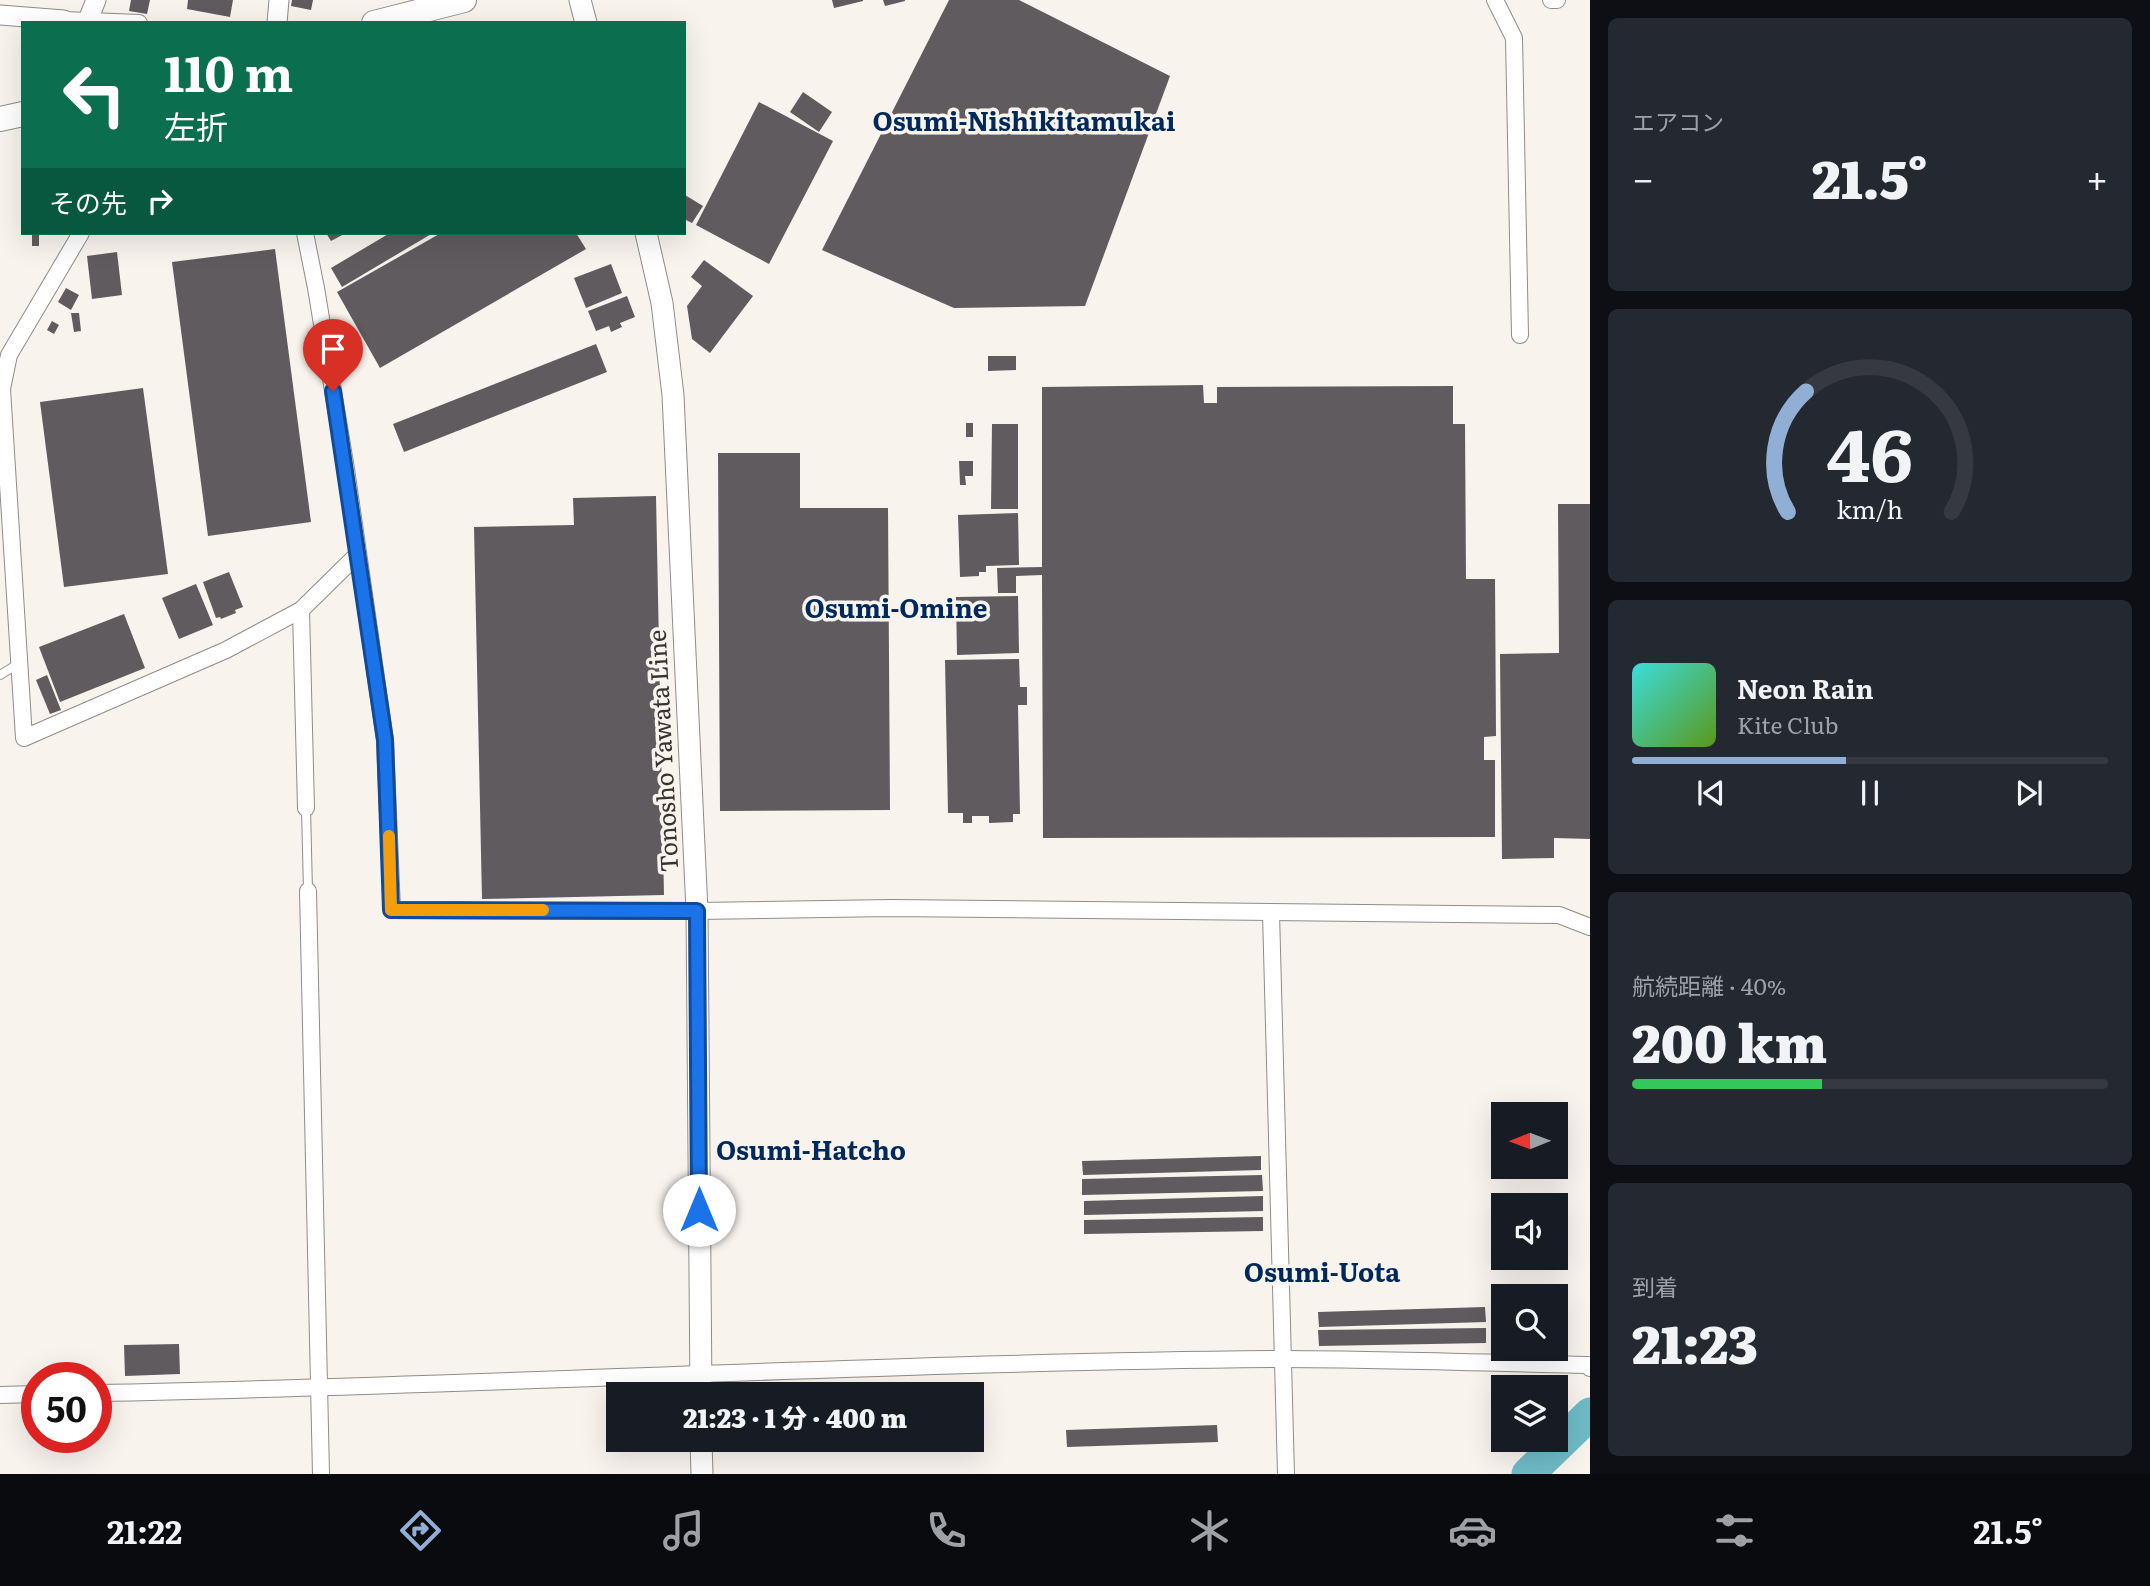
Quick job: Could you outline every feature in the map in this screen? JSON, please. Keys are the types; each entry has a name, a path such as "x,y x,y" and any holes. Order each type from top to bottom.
{"main road":[{"path":"382,21 464,0"},
{"path":"580,0 585,21"},
{"path":"0,119 21,114"},
{"name":"Tonosho Yawata Line","path":"646,235 662,303 673,395 697,911 701,1382"},
{"path":"701,1452 702,1474"}],"street":[{"path":"88,20 96,0"},
{"path":"277,21 279,0"},
{"path":"1494,0 1514,38 1520,335"},
{"path":"1551,0 1557,0"},
{"path":"0,15 64,21 105,21"},
{"path":"80,235 9,355 2,389 24,738 226,650 301,610 357,555"},
{"path":"305,235 346,469 385,740 391,910 697,911 891,908 1559,915 1590,927"},
{"path":"301,610 306,808"},
{"path":"308,891 321,1474"},
{"path":"1271,913 1286,1474"},
{"path":"112,1393 319,1389 701,1373 1283,1359 1589,1365"},
{"path":"0,1395 21,1394"}],"lane":[{"path":"0,675 20,662"},
{"path":"306,808 308,891"}],"building":[{"path":"131,0 150,0 147,14 129,11"},
{"path":"188,0 233,0 230,17 187,9"},
{"path":"292,0 313,0 311,10 291,6"},
{"path":"832,0 863,0 863,1 834,8"},
{"path":"883,0 905,0 905,1 885,6"},
{"path":"949,0 1019,0 1170,76 1085,306 954,308 822,250"},
{"path":"803,92 832,112 819,132 790,112"},
{"path":"759,102 833,141 769,264 696,225"},
{"path":"686,196 703,206 692,223 686,220"},
{"path":"32,235 39,235 39,246 32,246"},
{"path":"327,235 342,235 331,241"},
{"path":"387,235 430,235 342,287 331,268"},
{"path":"437,235 577,235 586,249 380,368 337,292"},
{"path":"275,249 311,522 208,536 172,262"},
{"path":"117,252 122,295 92,299 87,256"},
{"path":"704,260 753,296 710,353 692,339 687,306 702,286 691,277"},
{"path":"611,264 622,293 586,308 574,278"},
{"path":"66,288 79,295 71,310 58,302"},
{"path":"627,296 635,317 620,323 622,327 611,332 609,326 596,331 588,311"},
{"path":"71,313 79,313 81,331 74,332"},
{"path":"52,321 59,325 54,334 47,330"},
{"path":"596,344 607,372 404,452 393,424"},
{"path":"988,356 1016,356 1016,370 988,371"},
{"path":"1203,385 1204,403 1217,403 1217,387 1453,386 1453,424 1465,424 1466,579 1495,579 1496,736 1484,737 1484,760 1495,760 1495,837 1043,838 1042,575 1016,576 1016,593 998,593 997,568 1042,567 1042,387"},
{"path":"143,388 168,574 64,587 40,402"},
{"path":"966,423 973,423 973,437 966,437"},
{"path":"992,424 1018,424 1018,509 991,509"},
{"path":"718,453 800,453 800,508 888,508 890,810 720,811"},
{"path":"959,461 973,461 973,476 965,476 966,485 960,485"},
{"path":"656,496 664,895 482,899 474,527 574,525 573,498"},
{"path":"1558,504 1590,504 1590,839 1554,838 1554,858 1502,859 1500,654 1559,653"},
{"path":"1018,513 1019,565 986,566 986,572 979,572 979,576 960,577 958,515"},
{"path":"229,572 243,607 235,610 236,613 221,619 216,618 203,582"},
{"path":"196,584 213,625 179,639 162,598"},
{"path":"1018,596 1019,653 957,655 956,597"},
{"path":"124,614 145,668 60,702 39,647"},
{"path":"1019,659 1020,687 1027,687 1027,705 1018,705 1020,814 1013,814 1013,822 989,823 989,816 972,816 972,823 963,823 963,813 948,813 945,660"},
{"path":"47,675 61,710 50,714 36,680"},
{"path":"1261,1156 1261,1170 1083,1175 1082,1161"},
{"path":"1262,1175 1263,1191 1082,1195 1082,1179"},
{"path":"1263,1196 1263,1211 1084,1215 1084,1201"},
{"path":"1263,1217 1263,1231 1084,1234 1084,1220"},
{"path":"1485,1307 1486,1322 1319,1327 1318,1312"},
{"path":"1486,1328 1486,1343 1319,1346 1318,1330"},
{"path":"179,1344 180,1374 125,1376 124,1345"},
{"path":"1217,1425 1218,1442 1067,1447 1066,1430"}],"waterway":[{"path":"1528,1474 1590,1414"}],"slow traffic":[{"path":"389,836 391,910 543,910"}],"district":[{"name":"Osumi-Nishikitamukai","path":"1024,122"},
{"name":"Osumi-Omine","path":"896,609"},
{"name":"Osumi-Hatcho","path":"811,1151"},
{"name":"Osumi-Uota","path":"1322,1273"}],"route":[{"path":"333,391 385,740 391,910 697,911 699,1210"}]}
